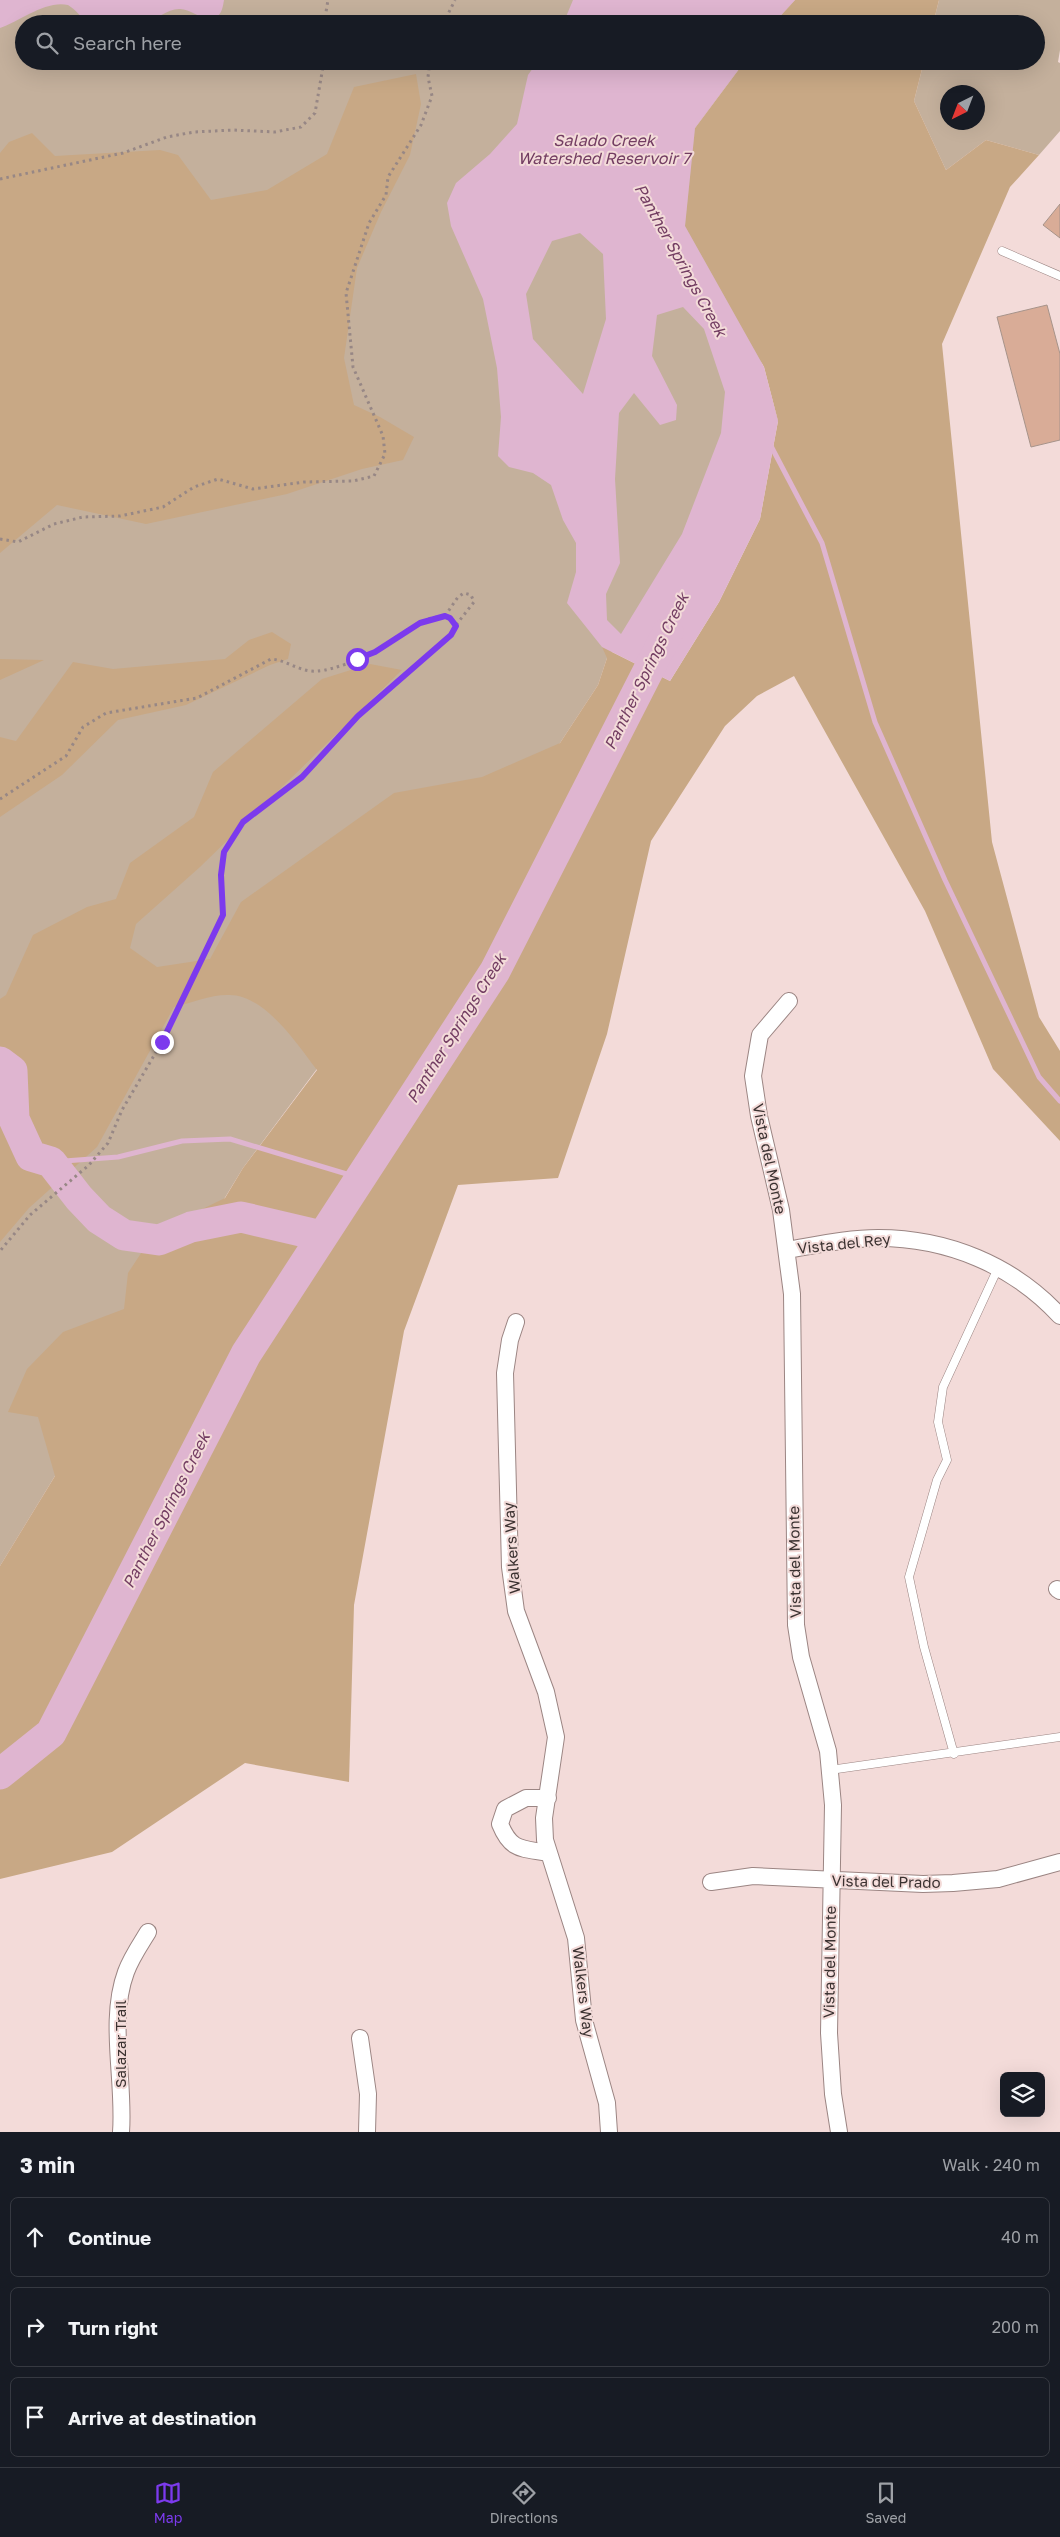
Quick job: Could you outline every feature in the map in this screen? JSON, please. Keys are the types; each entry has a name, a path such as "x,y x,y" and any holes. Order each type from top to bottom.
{"street":[{"name":"Vista del Monte","path":"789,1001 760,1035 753,1076 759,1116 781,1210 792,1294 796,1624 800,1657 828,1751 833,1805 829,2033 833,2094 838,2132"},
{"name":"Vista del Rey","path":"787,1250 852,1240 902,1239 952,1248 998,1268 1040,1296 1060,1316"},
{"name":"Walkers Way","path":"516,1322 510,1340 505,1373 510,1567 516,1611 546,1692 556,1737 544,1818 545,1840 576,1938 584,2020 607,2103 609,2132"},
{"path":"548,1798 526,1798 505,1809 500,1824 507,1840 521,1848 548,1853"},
{"name":"Vista del Prado","path":"711,1882 753,1876 923,1884 953,1883 998,1879 1060,1862"},
{"name":"Salazar Trail","path":"120,2132 118,2020 121,1993 126,1972 148,1932"},
{"path":"360,2038 368,2094 367,2132"}],"lane":[{"path":"1002,251 1060,276"},
{"path":"954,1754 924,1647 909,1577 937,1480 947,1460 938,1422 943,1387 998,1268"},
{"path":"830,1770 954,1754 1060,1737"}],"path":[{"path":"326,15 328,0"},
{"path":"448,15 455,0"},
{"path":"0,179 123,153 167,137 194,132 233,130 275,132 301,127 315,113 322,70"},
{"path":"0,539 18,542 54,524 82,516 120,516 163,507 194,487 218,478 253,489 304,482 353,481 374,476 385,454 382,436 353,367 346,293 369,223 386,195 388,177 421,125 430,103 432,96 428,77 429,70"},
{"path":"0,799 66,756 82,727 106,713 197,698 270,659 281,660 309,671 329,669 375,652 411,627 445,616 458,597 464,593 471,595 474,602 451,635 358,716 302,777 243,822 224,852 221,875 223,915 162,1042 122,1110 108,1143 89,1165 76,1174 30,1215 0,1251"},
{"path":"445,616 450,618 456,626"}],"shaded area":[{"path":"0,0 795,0 781,15 15,15 15,70 738,70 695,128 778,421 607,658 598,685 560,743 243,1168 0,1566"},
{"path":"795,0 939,0 935,15 781,15"},
{"path":"939,0 1060,0 1060,50 1058,62 1060,63 1060,131 1039,155 986,140 946,170 914,101 922,70 1045,70 1045,15 935,15"},
{"path":"738,70 922,70 914,101 946,170 986,140 1039,155 1010,187 942,344 992,842 1039,1017 1060,1051 1060,1141 993,1069 925,911 794,676 757,696 725,726 651,841 607,1034 558,1178 458,1185 404,1331 354,1605 349,1782 245,1763 112,1852 0,1879 0,1566 55,1476 38,1417 8,1412 27,1369 63,1332 124,1309 128,1273 155,1232 225,1198 243,1168 317,1070 278,1022 254,1002 241,997 221,995 174,1007 97,1147 29,1208 0,1242 0,999 6,995 33,935 87,907 116,899 130,863 194,817 213,772 322,679 370,664 402,670 200,867 136,924 130,948 157,967 210,959 241,902 394,793 482,777 560,743 598,685 607,658 602,647 670,681 719,602 760,519 778,421 764,367 685,226 695,128"},
{"path":"416,74 421,104 410,155 381,212 357,268 344,358 354,405 380,417 414,437 403,460 362,469 287,494 146,524 57,505 0,553 0,153 9,142 32,133 55,156 160,150 178,155 211,200 267,190 327,154 354,87"},
{"path":"272,632 291,644 288,659 270,665 186,705 118,720 62,775 0,817 0,737 16,741 73,662 113,669 225,659 249,640"},
{"path":"0,659 44,660 0,680"}],"water":[{"path":"0,0 224,0 219,15 197,15 184,9 175,9 162,15 80,15 68,5 60,4 42,8 27,15 15,15 15,21 0,28"},
{"path":"573,0 795,0 781,15 567,15"},
{"name":"Salado Creek Watershed Reservoir 7","path":"532,70 738,70 695,128 685,226 764,367 778,421 760,519 719,602 670,681 602,647 567,603 576,572 576,543 563,520 551,485 533,473 509,467 498,456 501,417 497,368 483,299 451,226 447,203 456,183 490,154 517,124 528,75","holes":["580,233 603,254 606,319 583,394 533,339 526,294 552,241","683,307 704,329 725,392 721,433 682,534 621,634 607,620 606,594 620,563 615,479 619,413 634,393 660,425 676,420 677,405 652,356 657,315"]}],"building":[{"path":"1060,204 1060,238 1043,225"},
{"path":"1047,305 1060,354 1060,440 1031,447 997,317"}],"waterway":[{"path":"771,446 822,543 875,722 945,880 1039,1077 1060,1101"},
{"name":"Panther Springs Creek","path":"0,1774 51,1733 246,1354 495,971 668,632"},
{"name":"Panther Springs Creek","path":"0,1062 12,1071 14,1119 31,1156 51,1162 79,1198 99,1219 124,1235 159,1240 191,1227 241,1217 322,1236"},
{"name":"Panther Springs Creek","path":"51,1162 118,1157 182,1141 230,1139 360,1178"}],"route":[{"path":"162,1042 223,915 221,875 224,852 243,822 302,777 358,716 451,635 456,626 450,618 445,616 420,623 402,632 375,652 357,659"}]}
